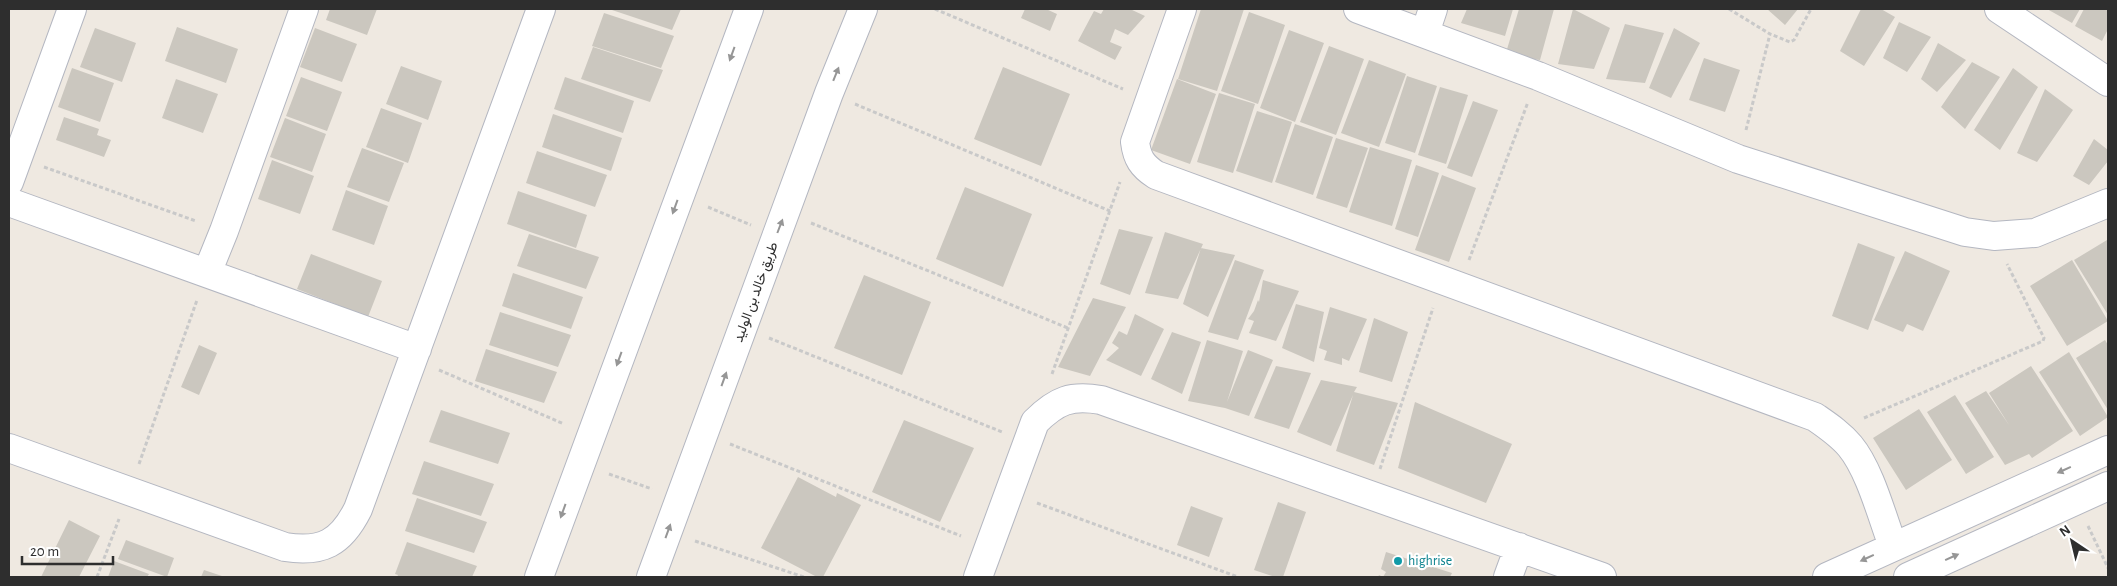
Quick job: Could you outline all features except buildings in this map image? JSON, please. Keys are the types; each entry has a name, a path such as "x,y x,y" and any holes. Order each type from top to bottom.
{"street":[{"path":"13,170 72,9"},
{"path":"207,273 304,9"},
{"path":"9,448 285,548 303,550 321,547 337,539 350,526 358,509 541,9"},
{"path":"539,577 749,9"},
{"name":"طريق خالد بن الوليد","path":"651,577 829,93 863,9"},
{"path":"1182,9 1135,142 1137,156 1144,167 1156,175 1815,417 1834,430 1851,447 1864,468 1893,546"},
{"path":"1358,9 1429,21 1538,76 1738,159 1965,232 1994,236 2035,233 2108,202"},
{"path":"1999,9 2108,82"},
{"path":"9,202 207,273 415,354"},
{"path":"978,577 1035,422 1048,409 1065,400 1083,397 1101,400 1602,577"},
{"path":"1826,577 2108,450"},
{"path":"1908,577 2108,486"},
{"path":"1508,577 1519,548"}],"path":[{"path":"935,9 1150,100"},
{"path":"1729,9 1770,34 1790,42 1794,40 1811,9"},
{"path":"1738,159 1770,34"},
{"path":"1371,495 1451,284 1538,76"},
{"path":"829,93 1110,211"},
{"path":"1051,375 1135,142"},
{"path":"13,170 224,231"},
{"path":"680,195 781,224 1068,328"},
{"path":"1834,430 2043,341 2044,338 1994,236"},
{"path":"97,577 130,491 207,273"},
{"path":"743,328 1027,442"},
{"path":"415,354 590,436"},
{"path":"704,433 989,547"},
{"path":"580,463 680,499"},
{"path":"1008,493 1238,577"},
{"path":"2075,501 2108,568"},
{"path":"668,532 804,577"}],"place":[{"name":"highrise","path":"1398,561"}]}
